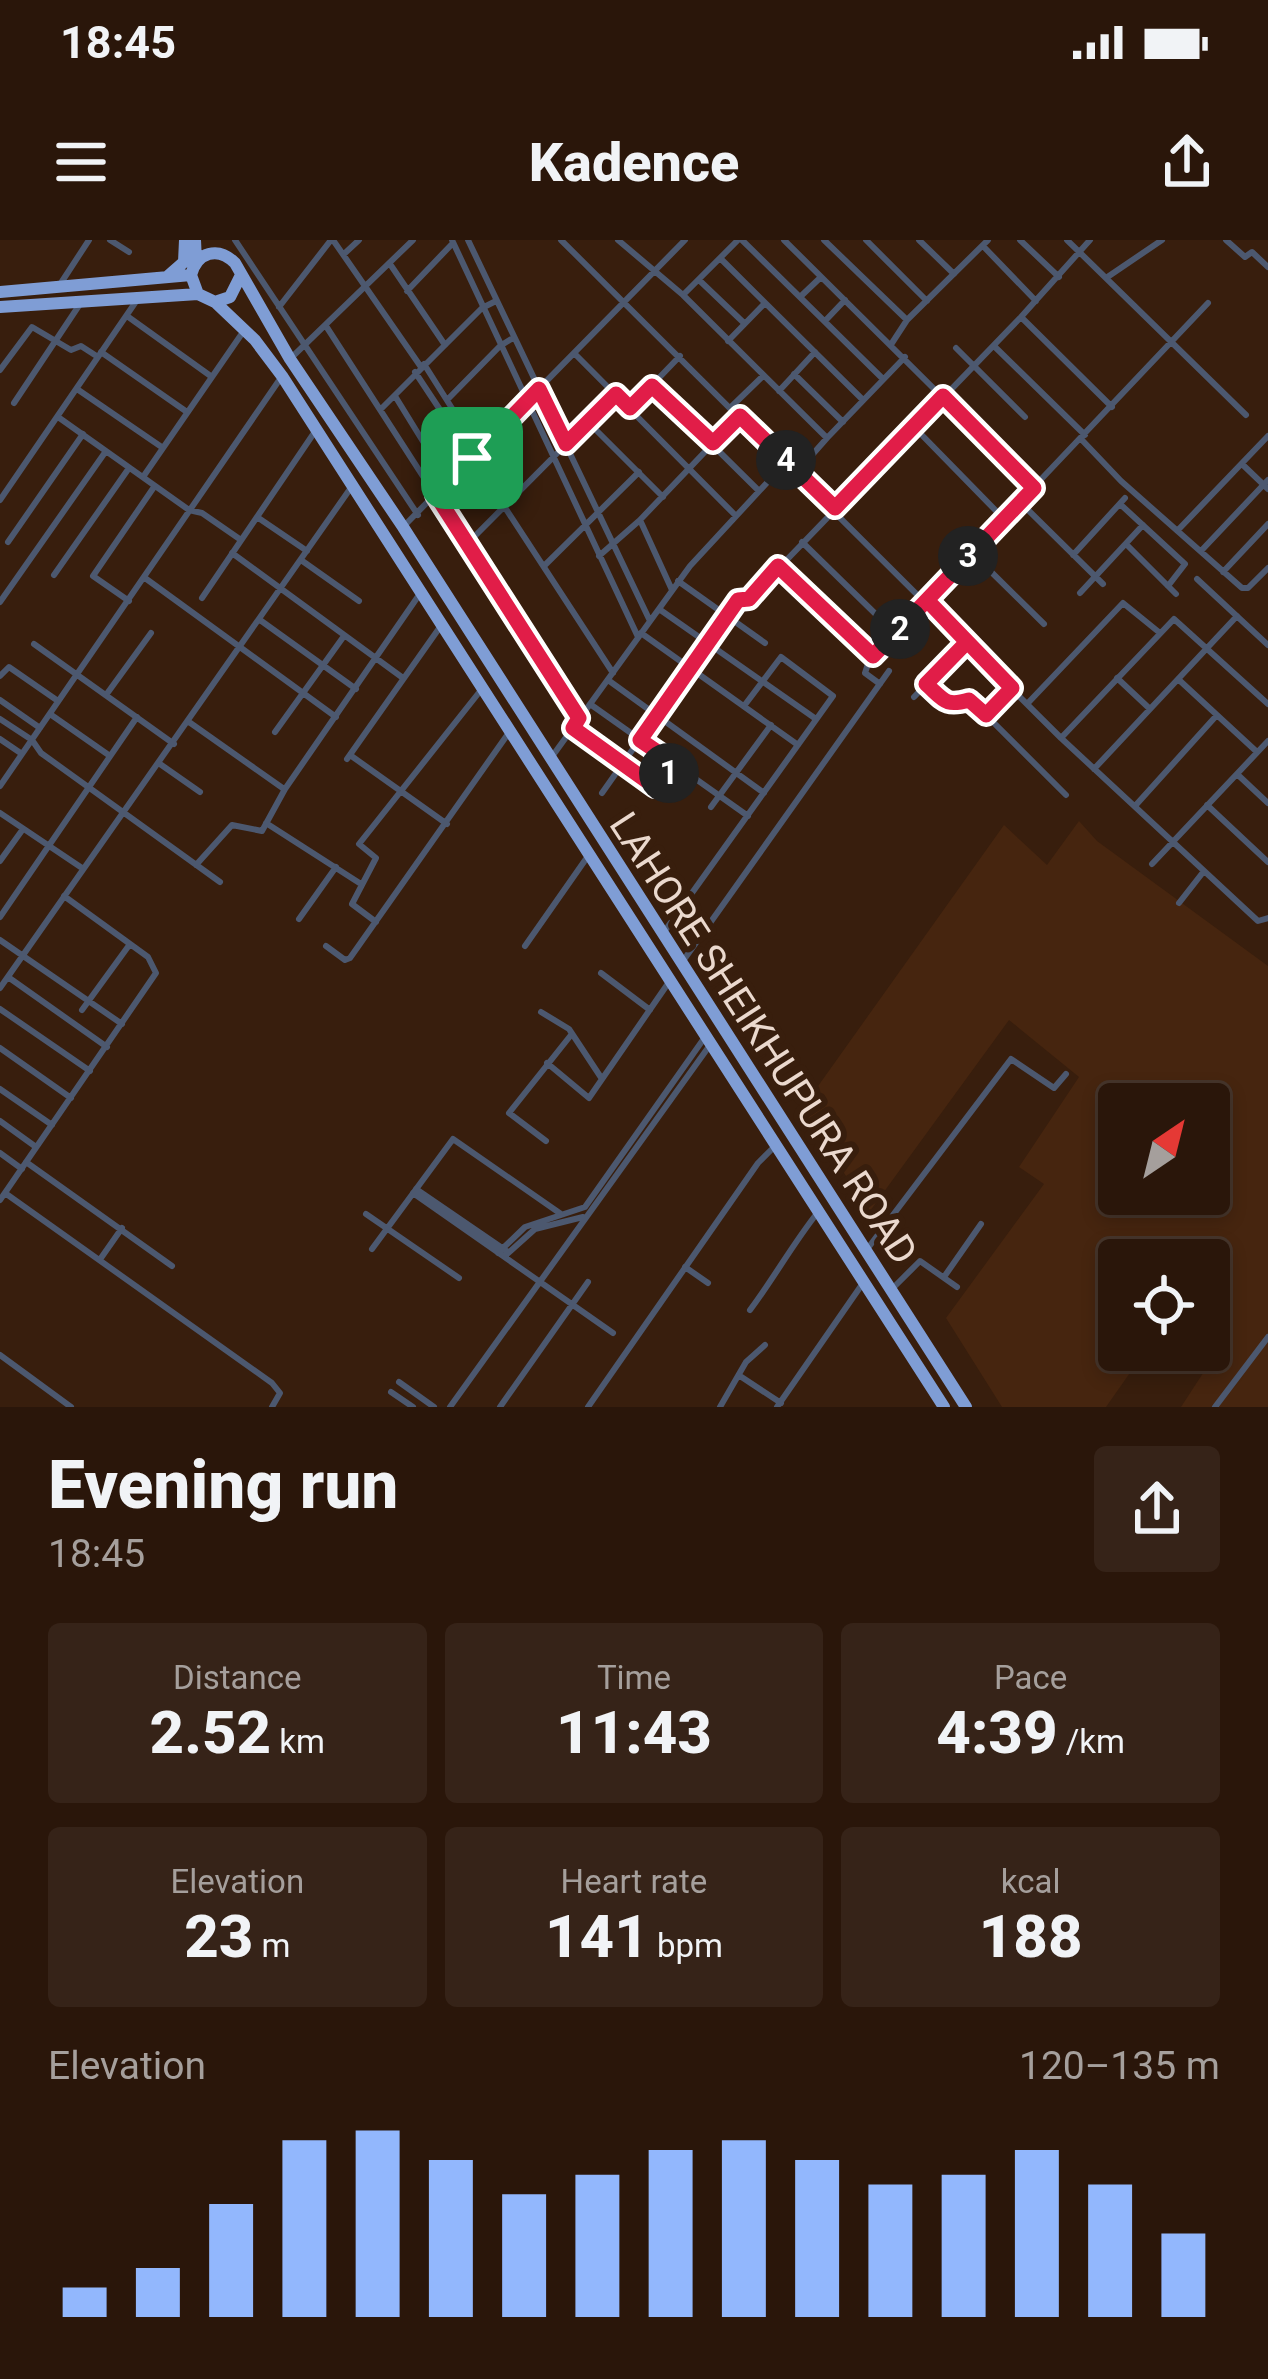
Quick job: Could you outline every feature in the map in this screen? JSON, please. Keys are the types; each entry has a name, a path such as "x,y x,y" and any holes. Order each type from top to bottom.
{"highway":[{"path":"161,279 184,262 185,240"},
{"path":"195,240 196,261 190,275 197,294"},
{"path":"0,307 197,294 215,302 230,297 240,277 236,263 214,240"},
{"path":"196,261 209,253 224,254"},
{"path":"0,292 190,275"},
{"name":"LAHORE SHEIKHUPURA ROAD","path":"240,277 966,1407"},
{"name":"LAHORE SHEIKHUPURA ROAD","path":"215,302 245,329 282,376 944,1407"},
{"path":"902,1343 917,1333"}],"street":[{"path":"59,286 89,240"},
{"path":"110,240 129,252"},
{"path":"224,254 235,240 418,515"},
{"path":"279,308 332,240 368,286 476,455"},
{"path":"344,254 358,240"},
{"path":"290,359 413,240"},
{"path":"468,240 650,621"},
{"path":"561,240 1061,738 1258,921 1268,917"},
{"path":"404,527 685,240"},
{"path":"683,295 740,240 883,379"},
{"path":"784,240 1034,488"},
{"path":"824,240 908,320"},
{"path":"866,240 928,302"},
{"path":"1020,240 1059,277"},
{"path":"1067,240 1246,415"},
{"path":"602,793 738,600 749,599 1022,317 1090,240"},
{"path":"1106,278 1162,240"},
{"path":"1226,240 1245,257 1252,252 1268,267"},
{"path":"407,291 452,241 640,635 798,745"},
{"path":"621,241 683,295 827,438"},
{"path":"924,242 954,274"},
{"path":"892,343 908,320 986,243 1036,301"},
{"path":"720,258 863,400"},
{"path":"390,264 445,346"},
{"path":"800,297 821,277"},
{"path":"699,280 744,323"},
{"path":"0,500 139,297"},
{"path":"825,321 845,300"},
{"path":"14,403 82,301"},
{"path":"381,409 482,308 496,301"},
{"path":"728,340 765,303"},
{"path":"880,684 865,674 873,656 1208,303"},
{"path":"126,315 212,377"},
{"path":"1022,317 1112,407"},
{"path":"326,326 579,718"},
{"path":"0,370 32,327 71,350 81,346 99,354 188,412"},
{"path":"142,477 245,329"},
{"path":"447,400 513,338"},
{"path":"994,346 1223,572 1246,589 1268,568"},
{"path":"956,348 1025,417"},
{"path":"779,391 815,352"},
{"path":"574,353 736,517"},
{"path":"630,408 680,356"},
{"path":"797,472 905,357"},
{"path":"420,368 447,400 476,455"},
{"path":"794,374 843,422"},
{"path":"731,407 764,375"},
{"path":"0,786 282,376"},
{"path":"652,386 759,491"},
{"path":"77,388 163,448"},
{"path":"467,544 616,394"},
{"path":"395,395 448,482"},
{"path":"599,556 740,416"},
{"path":"58,417 191,511 202,512 241,540"},
{"path":"587,421 663,496"},
{"path":"914,427 1004,519"},
{"path":"202,598 316,430"},
{"path":"8,542 82,434"},
{"path":"1178,530 1268,436"},
{"path":"1,597 106,451"},
{"path":"549,760 679,581 787,461"},
{"path":"1201,551 1267,484 1241,464"},
{"path":"54,575 129,468"},
{"path":"544,566 639,472"},
{"path":"129,601 93,576 154,486"},
{"path":"106,1047 3,981 352,486"},
{"path":"1073,554 1123,501 1185,565 1168,586"},
{"path":"1020,502 1103,584"},
{"path":"504,506 610,677 764,793"},
{"path":"257,517 307,551"},
{"path":"640,520 672,590"},
{"path":"1223,572 1268,524"},
{"path":"1080,592 1143,525"},
{"path":"802,542 895,633"},
{"path":"1126,544 1176,594"},
{"path":"970,552 1044,624"},
{"path":"232,554 403,678"},
{"path":"301,560 359,601"},
{"path":"778,566 873,656"},
{"path":"145,578 336,717"},
{"path":"1196,579 1268,645"},
{"path":"679,581 765,644"},
{"path":"196,865 231,825 260,832 284,790 422,592"},
{"path":"1028,704 1123,603 1160,634"},
{"path":"659,609 816,719"},
{"path":"1094,769 1237,616"},
{"path":"1061,738 1174,619 1268,704"},
{"path":"260,620 356,689"},
{"path":"442,624 349,757 447,824"},
{"path":"106,695 151,633"},
{"path":"275,732 344,636"},
{"path":"914,697 967,642"},
{"path":"34,644 174,744"},
{"path":"662,935 832,694 782,657 744,706"},
{"path":"0,676 9,667 58,701"},
{"path":"681,964 889,671"},
{"path":"1117,678 1150,709"},
{"path":"1178,679 1258,752"},
{"path":"926,684 948,703 969,700 1066,795"},
{"path":"376,922 352,904 376,858 358,844 483,688"},
{"path":"986,715 1012,688"},
{"path":"0,700 40,728"},
{"path":"590,704 748,816"},
{"path":"50,714 110,756"},
{"path":"1134,806 1217,715"},
{"path":"0,917 137,717"},
{"path":"0,719 220,882"},
{"path":"189,722 284,790"},
{"path":"711,808 771,725"},
{"path":"573,728 657,787 675,764"},
{"path":"326,946 348,961 510,731"},
{"path":"0,739 22,754"},
{"path":"1152,864 1268,742"},
{"path":"160,764 200,792"},
{"path":"1237,774 1268,802"},
{"path":"1208,805 1268,862"},
{"path":"0,813 82,868"},
{"path":"266,823 361,884"},
{"path":"0,861 22,829"},
{"path":"525,946 589,855"},
{"path":"299,919 336,867"},
{"path":"1179,903 1204,871"},
{"path":"63,895 148,957 156,970 2,1197 101,1258 272,1383 280,1393 272,1407"},
{"path":"0,940 122,1024"},
{"path":"82,1010 130,944"},
{"path":"601,973 650,1010"},
{"path":"547,1063 588,1098 669,982"},
{"path":"0,1009 90,1071"},
{"path":"541,1012 571,1035 602,1079"},
{"path":"546,1141 509,1113 571,1035"},
{"path":"503,1253 525,1227 587,1204 707,1041"},
{"path":"450,1407 707,1041"},
{"path":"0,1048 71,1098"},
{"path":"866,1251 1011,1059 1055,1089 1066,1074"},
{"path":"0,1089 52,1125"},
{"path":"0,1121 37,1147"},
{"path":"372,1249 454,1138 561,1214"},
{"path":"588,1407 758,1163 775,1147"},
{"path":"0,1153 122,1228 172,1266"},
{"path":"414,1191 613,1333"},
{"path":"749,1310 818,1212"},
{"path":"365,1214 459,1278"},
{"path":"503,1253 535,1229 588,1214"},
{"path":"944,1277 981,1224"},
{"path":"101,1258 122,1228"},
{"path":"891,1290 920,1261 957,1287"},
{"path":"685,1268 708,1283"},
{"path":"500,1407 588,1282"},
{"path":"740,1376 779,1405 863,1283"},
{"path":"1215,1407 1268,1337"},
{"path":"720,1407 746,1362 765,1345"},
{"path":"0,1355 71,1407"},
{"path":"398,1382 434,1407"},
{"path":"391,1391 413,1407"}],"shaded area":[{"path":"1079,821 1097,841 1268,966 1268,1407 1181,1407 1204,1371 1230,1371 1230,1239 1098,1239 1098,1371 1131,1371 1106,1407 1002,1407 946,1318 1044,1184 1019,1167 1079,1077 1009,1020 870,1211 801,1110 1004,825 1047,865"}],"route":[{"path":"472,458 436,495 579,718 573,728 655,787 675,764 640,740 738,600 749,599 778,566 873,656 927,600 1012,688 986,715 967,699 957,705 948,703 926,684 967,642 927,600 1034,488 943,396 835,508 740,416 713,443 652,386 630,408 616,394 566,444 539,389 472,458"}]}
